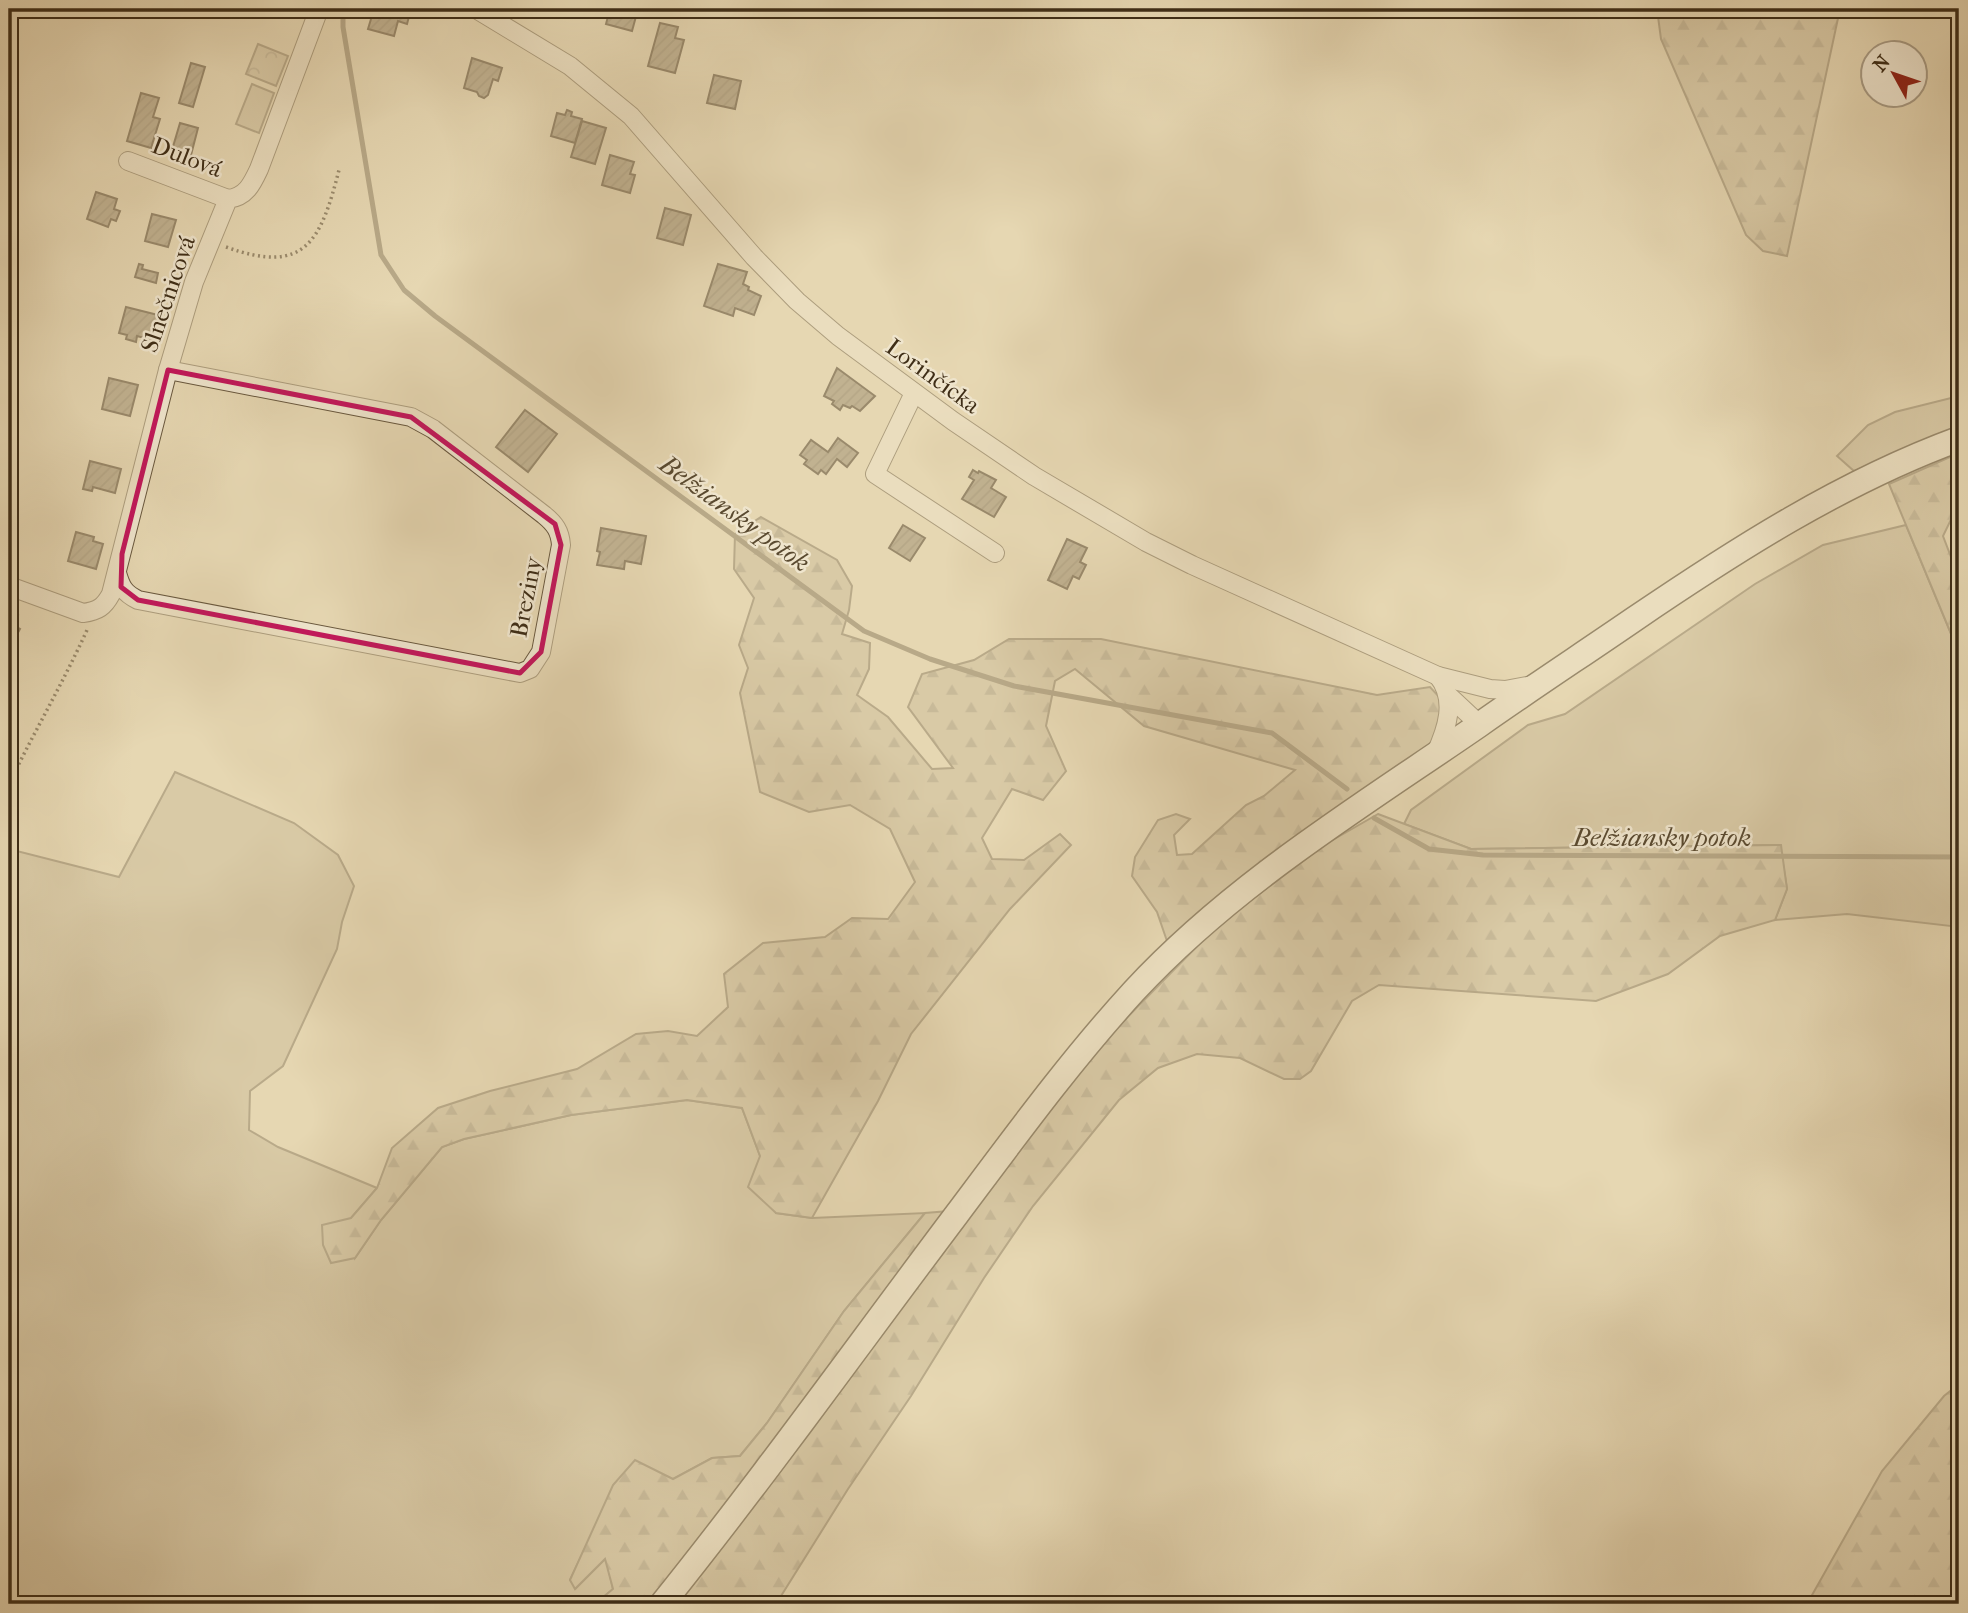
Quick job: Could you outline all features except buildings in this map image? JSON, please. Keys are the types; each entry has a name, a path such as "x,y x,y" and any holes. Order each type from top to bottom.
{"main road":[{"path":"662,1604 740,1508 1036,1109 1135,991 1173,951 1226,905 1366,802 1706,570 1790,519 1870,477 1920,453 1959,439"}],"street":[{"path":"228,199 237,198 244,193 259,169 319,9"},
{"name":"Lorinčícka","path":"476,9 570,66 621,107 664,152 754,257 797,301 838,336 914,393 1034,476 1146,542 1217,577 1438,676 1471,686 1505,690 1537,684"},
{"name":"Dulová","path":"128,161 228,199"},
{"name":"Slnečnicová","path":"96,612 105,605 117,573 168,369 194,282 228,199"},
{"name":"Breziny","path":"117,573 121,587 138,600 520,673 530,669 541,652 561,545 560,534 555,524 433,429 411,417 168,369"},
{"path":"914,393 876,474 995,553"},
{"path":"9,586 83,613 96,612"},
{"path":"1438,676 1448,695 1485,720"},
{"path":"1471,686 1483,699 1485,720"},
{"path":"1435,755 1447,723 1448,695"}],"path":[{"path":"211,241 260,256 282,256 302,251 317,234 339,170"},
{"path":"9,784 96,612"}],"highlighted area":[{"path":"168,370 411,417 555,524 561,545 541,652 520,673 138,600 121,587 122,554"}],"green space":[{"path":"1657,9 1840,9 1787,256 1763,251 1746,235 1661,39"},
{"path":"258,44 288,56 276,86 246,74"},
{"path":"252,84 274,93 259,133 236,124"},
{"path":"1959,396 1959,431 1854,471 1837,456 1868,425 1895,412"},
{"path":"1959,453 1959,503 1943,536 1959,578 1959,653 1889,484"},
{"path":"761,517 837,560 852,586 842,634 870,643 869,669 857,695 888,717 932,769 953,768 908,707 922,674 974,660 1009,639 1101,639 1377,695 1430,687 1442,700 1440,730 1430,749 1168,944 1157,912 1132,876 1135,857 1158,820 1176,814 1190,819 1174,835 1177,855 1192,854 1246,805 1264,796 1295,770 1144,726 1075,669 1055,681 1046,726 1066,771 1043,800 1012,789 982,838 992,859 1024,860 1060,834 1071,845 1010,909 911,1034 878,1101 812,1218 776,1213 748,1187 760,1156 742,1108 687,1100 571,1115 464,1139 442,1147 381,1220 355,1258 331,1263 323,1245 322,1225 351,1218 377,1188 392,1148 438,1108 490,1091 577,1069 636,1034 668,1031 697,1036 728,1007 724,974 763,943 825,937 852,918 888,919 915,882 890,829 850,805 809,812 760,792 740,693 748,668 739,645 754,598 734,569 735,534"},
{"path":"1906,525 1959,653 1959,927 1847,914 1775,920 1787,889 1780,845 1471,849 1404,824 1411,810 1528,725 1565,714 1755,584 1823,545"},
{"path":"175,772 294,823 338,855 354,886 342,922 337,949 283,1066 250,1091 249,1130 278,1147 377,1188 351,1218 355,1258 381,1220 442,1147 464,1139 571,1115 687,1100 742,1108 760,1156 776,1213 812,1218 925,1213 844,1311 767,1423 740,1456 712,1458 673,1479 589,1540 570,1580 576,1588 606,1558 613,1589 595,1604 9,1604 9,849 119,877"},
{"path":"1378,814 1471,849 1781,845 1787,889 1775,920 1720,936 1668,974 1596,1001 1379,985 1352,1001 1311,1071 1300,1079 1284,1079 1240,1058 1197,1054 1158,1068 1119,1100 1033,1206 984,1278 776,1604 678,1604 809,1434 973,1210 1103,1042 1217,926 1324,845"},
{"path":"950,1211 655,1604 595,1604 613,1589 605,1559 575,1589 570,1580 613,1485 635,1460 673,1479 712,1458 740,1456 767,1423 844,1311 925,1213"},
{"path":"1959,1384 1959,1604 1807,1604 1882,1471 1944,1396"}],"waterway":[{"name":"Belžiansky potok","path":"343,9 343,27 381,255 404,290 435,316 864,631 930,659 1014,686 1272,733 1347,789"},
{"name":"Belžiansky potok","path":"1374,818 1429,849 1483,855 1959,857"}]}
